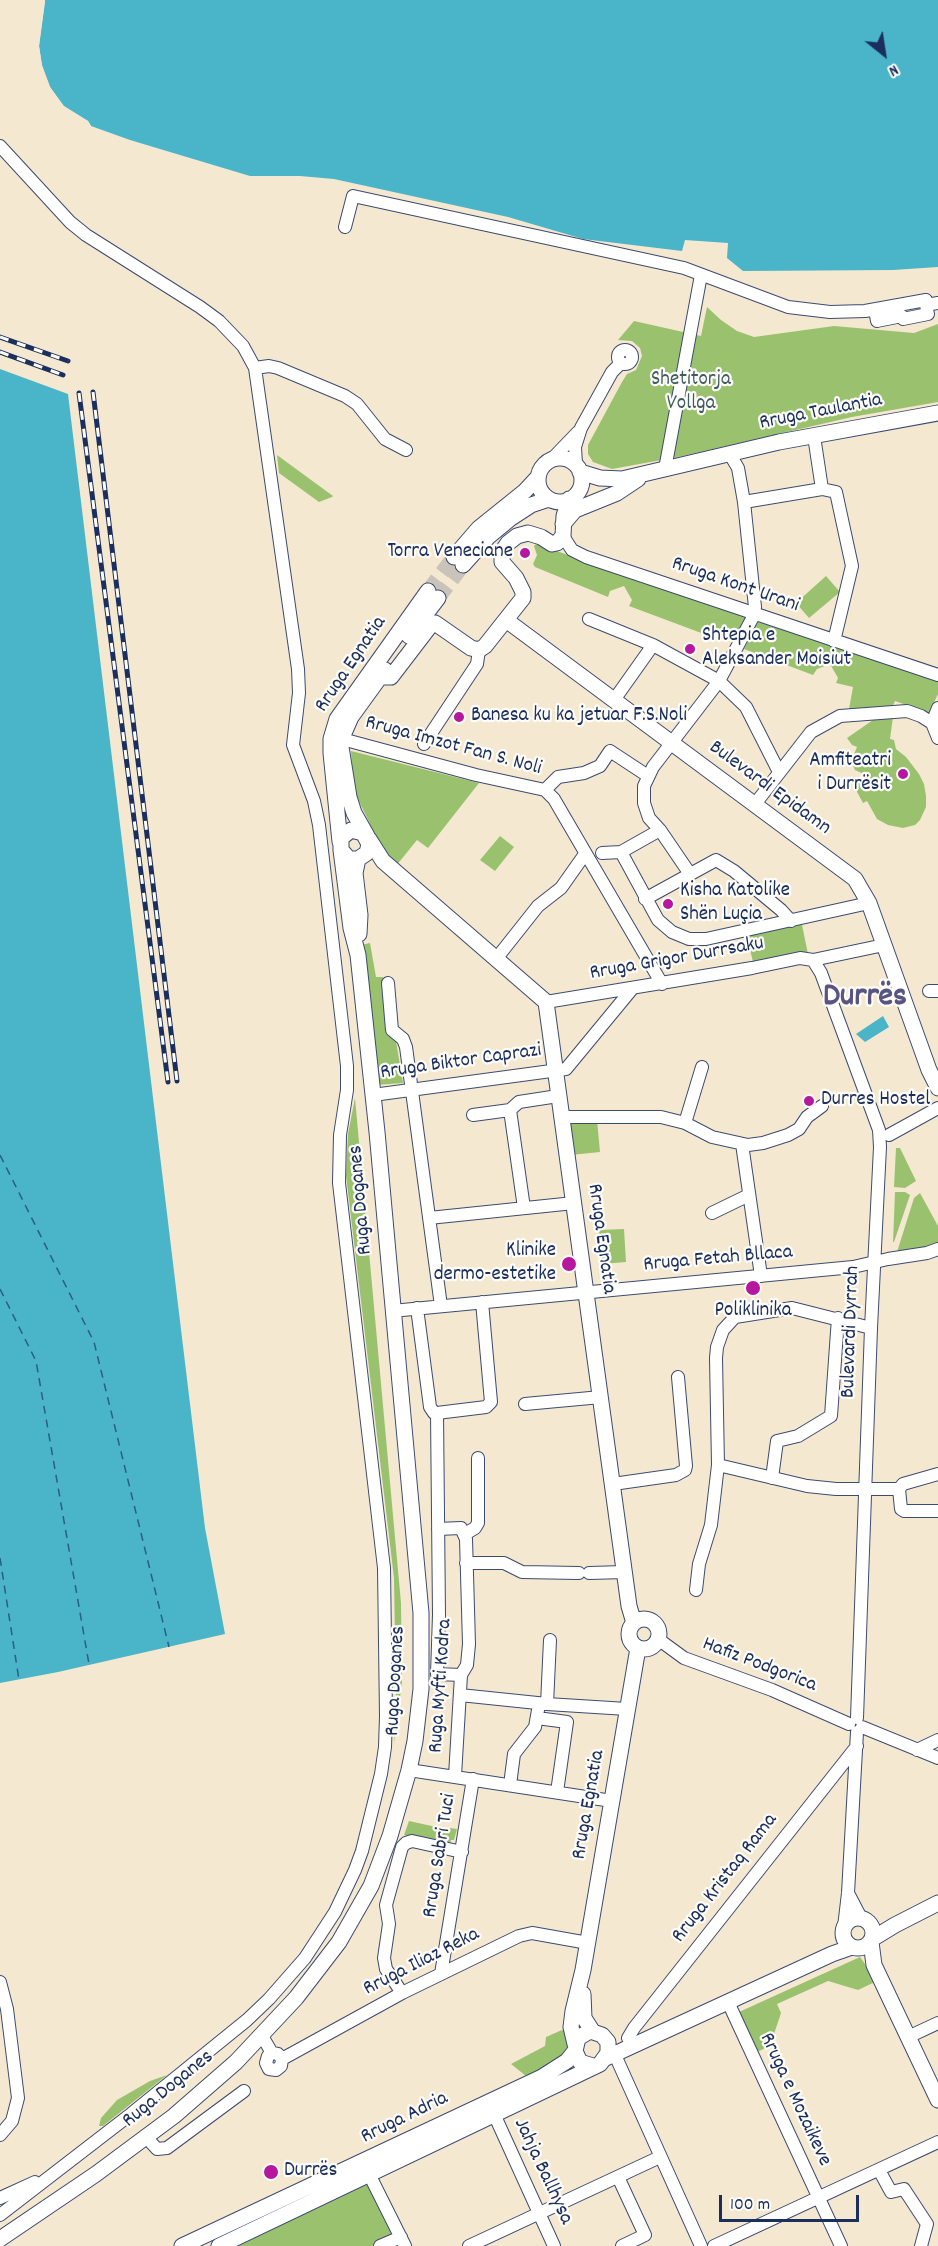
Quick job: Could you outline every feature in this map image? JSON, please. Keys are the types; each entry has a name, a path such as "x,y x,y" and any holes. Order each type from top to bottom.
{"main road":[{"name":"Rruga Taulantia","path":"572,497 603,492 643,475 729,453 938,413"},
{"path":"549,499 531,505 511,518 458,561 479,528 525,491 538,477 544,464 552,459 562,458 578,468 581,484 572,497 559,535"},
{"name":"Rruga Taulantia","path":"578,468 609,479 643,475"},
{"path":"559,535 575,510 617,493 643,475"},
{"path":"538,477 540,489 549,499 559,502 572,497"},
{"name":"Rruga Kont Urani","path":"506,620 520,603 523,592 516,578 502,561 502,552 517,536 528,533 541,537 559,535"},
{"name":"Rruga Egnatia","path":"358,955 351,928 340,846 331,753 334,728 347,702 433,594 351,717 342,739 341,754 349,797 354,813 383,861 546,1002 629,1606 634,1623"},
{"path":"379,677 391,677 430,626 435,623 471,648 479,650 506,620"},
{"name":"Bulevardi Epidamn","path":"506,620 855,879 869,903 923,1054 938,1088"},
{"path":"358,955 360,915 355,873 360,859 369,850 368,838 360,831 351,830 344,834 340,846 346,857 360,859"},
{"name":"Rruga Egnatia","path":"360,859 437,910"},
{"name":"Ruga Doganes","path":"0,2239 146,2137 208,2087 260,2038 322,1966 360,1907 381,1862 409,1770 421,1689 421,1613 358,955"},
{"path":"643,1619 652,1622 658,1629 658,1639 650,1647 638,1648 630,1637 631,1627 643,1619"},
{"name":"Rruga Egnatia","path":"575,2048 571,2027 588,1943 638,1648"},
{"path":"856,1940 895,1925 938,1903"},
{"path":"895,1925 886,1926 865,1920 851,1920 856,1940 874,1965 938,2100"},
{"path":"856,1940 873,1930 865,1920"},
{"name":"Rruga Adria","path":"219,2246 494,2114 606,2055 728,2002 832,1954 856,1940"},
{"name":"Rruga Egnatia","path":"583,1970 584,2018 593,2031"},
{"name":"Rruga Adria","path":"606,2055 628,2038 686,2020"},
{"path":"575,2048 580,2062 606,2055 602,2034 593,2031"},
{"name":"Rruga Adria","path":"182,2246 542,2077 567,2061 582,2035 593,2031"}],"street":[{"path":"0,146 70,222 86,235 200,306 219,321 243,346 255,368 298,669 299,693 293,745 314,801 319,825 347,1066 347,1090 339,1152 339,1183 384,1568 386,1679 385,1747 375,1801 355,1870 335,1912 305,1958 269,2000 247,2020 0,2215"},
{"path":"345,227 353,196 684,268 788,307 830,312 875,310 875,308 926,300 932,304 928,314 877,321 875,310"},
{"path":"664,469 701,275"},
{"path":"578,468 575,447 581,428 612,372 621,363"},
{"path":"255,368 269,366 345,396 355,403 385,439 406,450"},
{"path":"552,459 581,428"},
{"path":"814,436 822,489"},
{"path":"690,874 649,818 644,803 644,786 648,776 719,681 754,615 744,502 738,468 729,453"},
{"path":"744,502 822,489 836,492 852,566 834,641"},
{"name":"Rruga Kont Urani","path":"559,535 566,554 586,557 938,675"},
{"path":"589,619 653,645 719,681 746,707 779,772"},
{"path":"614,700 653,645"},
{"path":"424,744 477,664 479,650"},
{"path":"932,723 938,708"},
{"path":"755,804 811,732 840,716 907,711 932,723 938,738"},
{"name":"Rruga Imzot Fan S. Noli","path":"342,739 476,775 545,790 554,799 662,984"},
{"path":"545,790 558,777 584,773 600,765 610,751 648,776"},
{"path":"602,853 621,852 660,830"},
{"path":"621,852 658,920 664,927 689,939 706,939 869,903"},
{"path":"496,959 538,906 561,888 585,854"},
{"path":"645,899 717,860 781,910 790,921"},
{"name":"Rruga Grigor Durrsaku","path":"546,1002 662,984 800,958 813,960 884,945"},
{"name":"Bulevardi Dyrrah","path":"813,960 821,973 879,1130 880,1152 871,1328 857,1746 848,1893 856,1940"},
{"path":"388,983 392,1030 405,1042 441,1306"},
{"path":"555,1070 566,1069 573,1062 632,989"},
{"path":"685,1123 702,1067"},
{"name":"Rruga Biktor Caprazi","path":"373,1095 555,1070"},
{"path":"473,1115 510,1110 519,1102 558,1096"},
{"path":"562,1116 647,1116 685,1123 712,1137 742,1144 763,1143 788,1135 799,1129 807,1117 822,1106"},
{"path":"889,1135 938,1108"},
{"path":"510,1110 524,1208"},
{"path":"742,1144 761,1276"},
{"path":"712,1213 749,1196"},
{"path":"429,1218 574,1203"},
{"name":"Rruga Fetah Bllaca","path":"392,1311 853,1267 938,1249"},
{"path":"437,1413 486,1407 491,1402 482,1302"},
{"name":"Ruga Doganes","path":"417,1308 430,1407 434,1413 437,1413 436,1674 461,1675"},
{"path":"696,1590 699,1564 711,1525 718,1465 717,1347 723,1330 735,1317 792,1308 871,1328"},
{"path":"772,1478 777,1441 798,1436 831,1416 838,1318"},
{"path":"613,1484 676,1475 685,1470 678,1377"},
{"path":"525,1404 601,1397"},
{"path":"438,1528 461,1528 465,1534 475,1528 478,1523 478,1458"},
{"path":"718,1465 807,1486 899,1490"},
{"path":"938,1474 903,1484 899,1490 901,1509 904,1511 938,1511"},
{"name":"Ruga Myfti Kodra","path":"455,1776 461,1675 467,1665 469,1644 465,1534"},
{"path":"466,1563 504,1563 522,1572 625,1572"},
{"name":"Hafiz Podgorica","path":"658,1639 672,1651 693,1662 772,1690 938,1758"},
{"path":"510,1785 514,1754 535,1727 543,1704 550,1640"},
{"path":"460,1695 543,1704 627,1709"},
{"path":"537,1718 567,1722 557,1792"},
{"path":"917,1750 938,1740"},
{"name":"Rruga Kristaq Rama","path":"628,2038 857,1746"},
{"path":"409,1770 612,1801"},
{"name":"Rruga Sabri Tuci","path":"441,1974 473,1779"},
{"path":"402,1993 386,1969 384,1958 389,1924 386,1905 400,1852 406,1843 412,1841 462,1852"},
{"path":"848,1893 865,1920"},
{"name":"Rruga Iliaz Reka","path":"260,2038 274,2056 527,1933 588,1943"},
{"path":"0,1982 7,2009 18,2098 12,2121 0,2135"},
{"name":"Rruga e Mozaikeve","path":"728,2002 841,2246"},
{"path":"908,2037 938,2023"},
{"path":"606,2055 660,2157 701,2246"},
{"path":"146,2137 157,2149 167,2148 244,2091"},
{"name":"Jahja Ballhysa","path":"494,2114 555,2246"},
{"path":"714,2246 938,2142"},
{"path":"469,2246 660,2157"},
{"path":"0,2198 57,2170"},
{"path":"879,2170 891,2192 904,2189 927,2224 921,2246"},
{"path":"369,2174 403,2241 381,2246"},
{"path":"618,2177 645,2235 622,2246"}],"green space":[{"name":"Shetitorja Vollga","path":"707,307 737,331 754,337 834,326 914,333 938,324 938,402 852,417 678,457 612,469 593,462 588,454 588,445 622,382 627,374 636,370 642,356 640,348 632,341 618,340 634,321 701,336"},
{"path":"277,455 333,496 319,502 279,473"},
{"path":"536,544 749,616 735,640 732,640 726,627 715,631 712,637 629,606 632,600 624,586 610,591 608,597 535,567 533,564 537,555 534,546"},
{"path":"826,576 840,592 809,618 796,603"},
{"path":"758,622 938,678 938,694 929,713 895,701 891,710 869,713 849,709 853,687 836,683 838,678 830,664 817,669 813,675 744,649"},
{"path":"893,717 890,739 894,740 896,749 906,757 919,774 926,796 926,807 920,820 915,825 903,828 888,825 877,819 867,801 863,803 855,782 866,783 868,776 855,770 851,761 857,747 852,745 847,738 873,720"},
{"path":"351,751 479,783 428,848 417,840 396,866 383,851 353,789"},
{"path":"500,836 514,847 495,871 480,860"},
{"path":"801,920 808,954 754,966 746,933"},
{"path":"370,943 376,977 383,977 389,1035 396,1041 403,1083 376,1085 361,945"},
{"path":"355,1098 401,1603 402,1682 394,1744 396,1701 394,1578 346,1175 348,1134"},
{"path":"597,1120 600,1152 571,1155 567,1121"},
{"path":"896,1148 900,1148 916,1181 905,1188 894,1187"},
{"path":"895,1192 905,1192 910,1195 893,1242"},
{"path":"920,1193 938,1226 938,1244 927,1248 897,1252 914,1198"},
{"path":"624,1229 626,1262 602,1264 599,1230"},
{"path":"409,1821 450,1830 450,1828 457,1829 454,1840 451,1840 450,1844 404,1835"},
{"path":"860,1957 877,1981 858,1990 828,1981 777,2004 781,2013 770,2046 757,2052 739,2012"},
{"path":"562,2030 568,2032 570,2046 550,2069 526,2076 511,2064 545,2046 546,2037"},
{"path":"167,2075 103,2126 99,2126 101,2118 117,2100 150,2081"},
{"path":"367,2179 395,2235 372,2246 222,2246"}],"water":[{"path":"45,0 938,0 938,267 893,270 743,271 727,258 728,243 685,240 682,251 583,239 508,217 334,179 250,176 91,126 88,121 64,106 50,87 42,65 39,46"},
{"path":"0,369 68,394 205,1528 225,1634 0,1683"},
{"path":"883,1016 889,1027 865,1042 856,1034"}],"pier":[{"path":"42,0 45,2 39,46 42,66 50,87 63,106 88,121 90,128 86,123 61,108 47,88 39,67 36,46"}],"ferry route":[{"path":"0,1155 94,1342 169,1647"},
{"path":"0,1289 36,1361 89,1664"},
{"path":"0,1558 19,1680"}],"tunnel":[{"path":"428,591 454,557"},
{"path":"438,598 463,565"}],"railway":[{"path":"0,337 68,361"},
{"path":"0,352 63,375"},
{"path":"93,392 177,1081"},
{"path":"79,393 168,1082"}],"place":[{"name":"Torra Veneciane","path":"525,553"},
{"name":"Shtepia e Aleksander Moisiut","path":"690,649"},
{"name":"Banesa ku ka jetuar F.S.Noli","path":"459,717"},
{"name":"Amfiteatri i Durrësit","path":"903,774"},
{"name":"Kisha Katolike Shën Luçia","path":"668,904"},
{"name":"Durres Hostel","path":"809,1101"},
{"name":"Klinike dermo-estetike","path":"569,1264"},
{"name":"Poliklinika","path":"753,1288"},
{"name":"Durrës","path":"271,2172"}],"district":[{"name":"Durrës","path":"865,999"}]}
